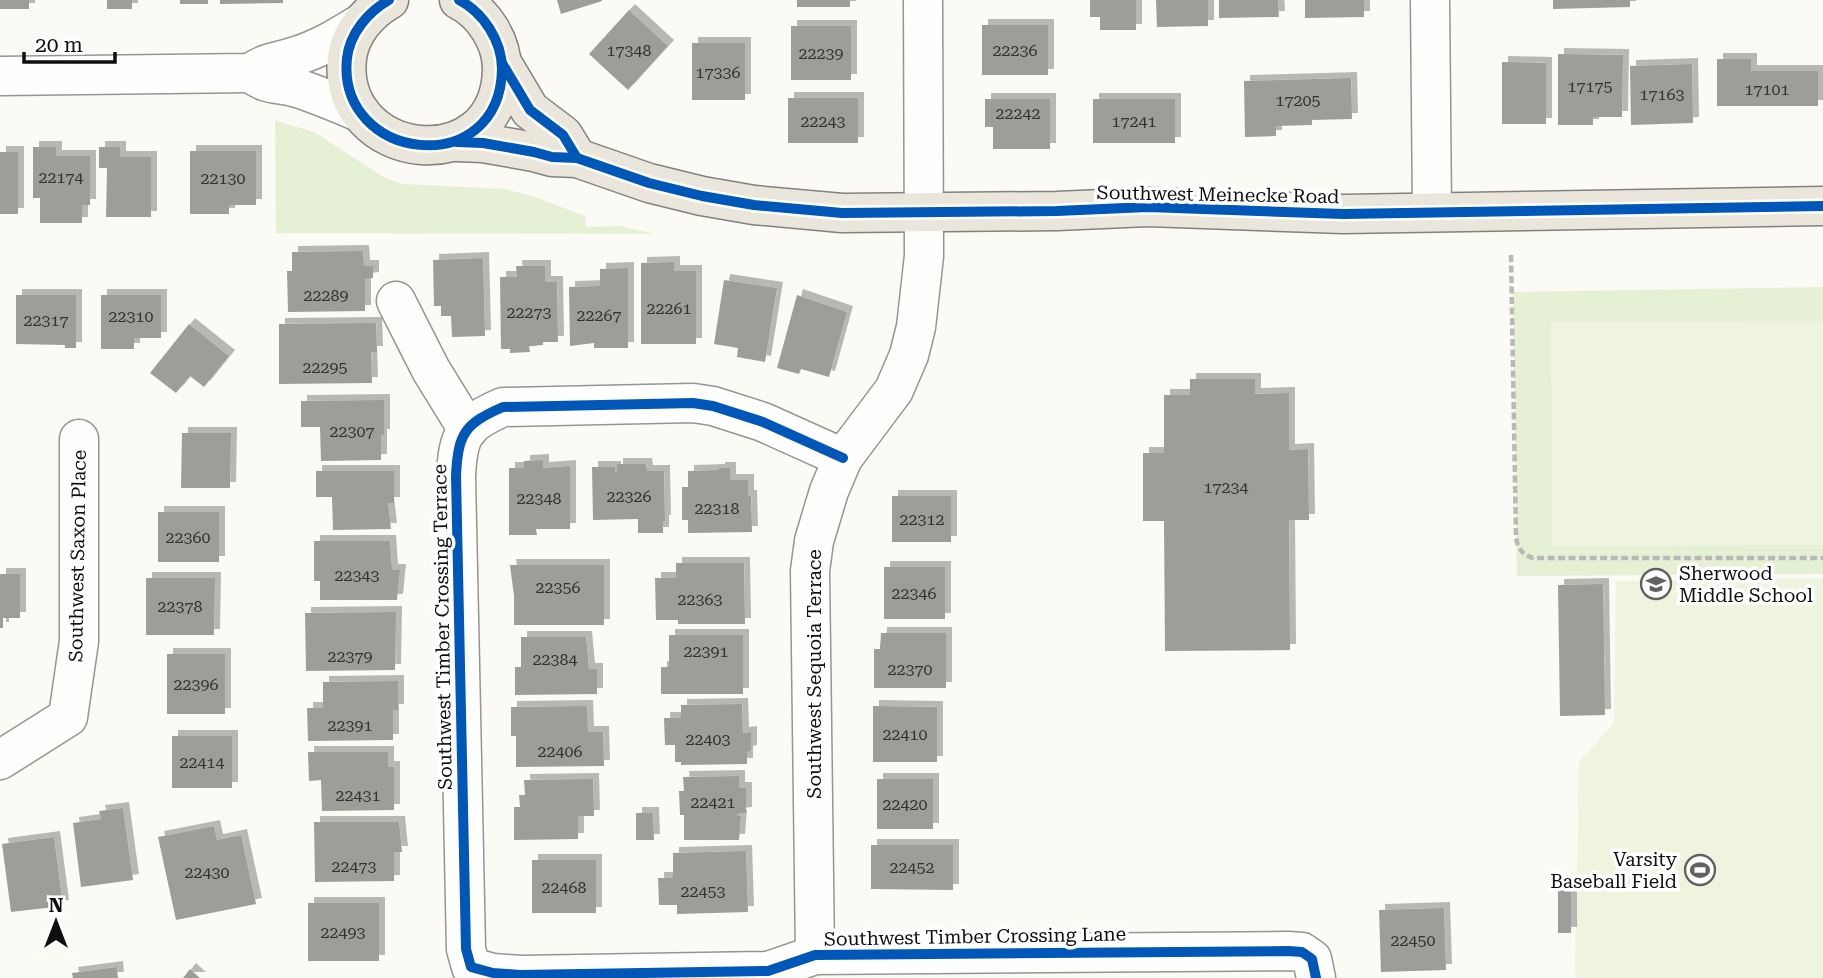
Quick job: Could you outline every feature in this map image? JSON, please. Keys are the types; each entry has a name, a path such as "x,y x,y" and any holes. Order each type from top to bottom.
{"main road":[{"path":"361,113 350,94 346,73 348,53 360,24 389,0"},
{"path":"457,142 475,131 492,110 502,83 502,62 497,41 472,6"},
{"path":"502,62 530,110 563,135 577,158"},
{"name":"Southwest Meinecke Road","path":"361,113 377,130 404,143 432,147 457,142 522,150 552,158 577,158 649,183 702,196 754,205 842,213 1057,211 1148,207 1343,214 1823,206"}],"street":[{"name":"Southwest Sequoia Terrace","path":"816,955 810,571 819,519 843,458 894,390 909,355 916,327 924,257 923,0"},
{"path":"1430,0 1432,212"},
{"path":"0,76 250,73 266,62 293,57 321,46 360,24"},
{"path":"250,73 265,83 293,87 326,97 361,113"},
{"path":"396,301 431,370 468,429 476,419 503,407 693,404 733,411 843,458"},
{"name":"Southwest Timber Crossing Terrace","path":"468,429 460,440 456,476 466,949 471,967"},
{"name":"Southwest Saxon Place","path":"0,760 68,717 79,641 79,439"},
{"name":"Southwest Timber Crossing Lane","path":"471,967 520,975 768,971 816,955 1288,951 1302,952 1314,968"}],"path":[{"path":"1511,256 1516,538 1518,547 1527,556 1823,558"}],"green space":[{"path":"275,120 316,133 383,177 403,184 505,189 585,216 586,227 621,226 654,234 276,233"},
{"path":"1823,287 1823,574 1517,576 1513,292"},
{"path":"1823,321 1823,545 1552,546 1551,322"},
{"name":"Varsity Baseball Field","path":"1823,578 1823,978 1575,978 1579,762 1614,723 1616,581"}],"building":[{"path":"0,0 29,0 29,9 0,9"},
{"path":"107,0 132,0 132,9 107,9"},
{"path":"180,0 208,0 208,4 180,4"},
{"path":"220,0 283,0 283,3 220,4"},
{"path":"557,0 602,0 602,1 561,14"},
{"path":"797,0 850,0 850,7 797,7"},
{"path":"1090,0 1136,0 1136,30 1100,30 1100,17 1090,17"},
{"path":"1156,0 1208,0 1208,26 1157,27"},
{"path":"1219,0 1278,0 1279,17 1219,18"},
{"path":"1305,0 1364,0 1364,17 1305,18"},
{"path":"1553,0 1630,0 1630,7 1553,9"},
{"path":"629,10 668,46 628,90 589,54"},
{"path":"982,25 1048,25 1048,75 982,75"},
{"path":"791,26 851,26 851,80 791,80"},
{"path":"692,43 745,43 745,100 692,100"},
{"path":"1558,54 1623,55 1622,117 1593,117 1593,125 1558,125"},
{"path":"1717,59 1751,59 1751,71 1818,71 1818,106 1717,106"},
{"path":"1502,62 1546,63 1546,124 1502,124"},
{"path":"1692,64 1693,123 1631,125 1630,66"},
{"path":"1351,78 1352,119 1312,120 1312,125 1276,126 1276,136 1245,137 1244,81"},
{"path":"788,98 858,98 858,143 788,143"},
{"path":"985,99 1050,99 1050,149 993,149 993,127 985,127"},
{"path":"1093,99 1175,99 1175,143 1093,143"},
{"path":"33,147 56,147 56,156 90,156 90,205 82,205 82,223 40,223 40,198 33,198"},
{"path":"99,147 120,147 120,157 151,157 151,217 106,217 107,168 99,168"},
{"path":"190,151 256,151 256,205 229,205 229,214 190,214"},
{"path":"0,152 18,152 18,214 0,214"},
{"path":"363,251 364,266 373,266 373,278 365,279 365,311 288,312 287,271 292,271 292,252"},
{"path":"483,258 485,336 452,337 451,316 441,316 441,306 434,306 433,260"},
{"path":"674,262 674,271 696,271 696,344 641,344 641,263"},
{"path":"516,266 545,266 545,282 557,282 558,342 529,346 530,352 510,353 510,349 501,349 500,277 517,277"},
{"path":"628,268 628,348 594,348 594,343 570,346 569,287 600,286 600,269"},
{"path":"724,280 777,288 765,362 737,357 738,348 714,344"},
{"path":"16,295 76,295 76,348 65,348 65,345 16,344"},
{"path":"101,295 161,295 161,338 134,338 134,349 101,349"},
{"path":"797,295 847,312 829,377 801,369 799,374 777,368"},
{"path":"376,323 377,352 371,352 372,383 279,384 279,324"},
{"path":"189,324 229,356 204,387 190,376 176,393 150,373"},
{"path":"1190,379 1255,379 1255,394 1289,393 1289,450 1308,449 1309,520 1289,520 1290,650 1165,651 1164,521 1143,521 1143,453 1164,453 1164,395 1190,395"},
{"path":"384,400 381,460 321,461 320,427 301,427 301,401"},
{"path":"182,433 231,433 230,488 181,488"},
{"path":"543,460 543,468 570,466 570,529 536,529 537,535 509,535 509,468 524,468 524,461"},
{"path":"617,464 646,464 647,471 664,471 663,533 638,533 638,519 593,520 592,467 615,467 617,473"},
{"path":"730,468 730,480 748,480 752,532 688,533 688,520 682,520 682,487 688,487 688,471"},
{"path":"316,471 394,471 394,503 388,503 391,529 333,530 332,497 316,497"},
{"path":"892,496 951,496 951,542 892,542"},
{"path":"158,512 219,512 219,562 158,562"},
{"path":"314,541 390,541 392,570 400,570 397,600 320,600 320,581 314,581"},
{"path":"676,563 744,563 745,624 678,624 678,620 656,620 655,578 676,578"},
{"path":"510,565 604,565 604,625 514,625"},
{"path":"884,567 945,567 945,619 884,619"},
{"path":"0,574 20,574 20,618 3,618 3,628 0,628"},
{"path":"146,578 215,578 214,635 146,635"},
{"path":"1603,584 1605,715 1560,716 1558,585"},
{"path":"396,612 395,670 306,671 305,613"},
{"path":"881,633 946,633 946,688 874,688 874,649 880,649"},
{"path":"669,635 743,635 743,694 661,694 661,667 669,667"},
{"path":"521,637 586,637 589,669 597,669 597,694 515,695 515,667 521,667"},
{"path":"167,654 225,654 225,714 167,714"},
{"path":"398,681 398,710 393,710 393,740 308,741 307,708 323,708 323,682"},
{"path":"742,704 743,733 751,732 751,751 747,752 747,764 681,765 681,762 675,762 675,745 665,745 664,718 681,718 681,705"},
{"path":"587,706 588,732 603,732 604,766 516,767 516,736 511,736 511,707"},
{"path":"873,706 937,707 937,762 873,762"},
{"path":"172,736 232,736 232,788 172,788"},
{"path":"308,752 388,752 388,767 394,767 394,810 322,811 321,780 309,781"},
{"path":"739,776 739,788 746,788 746,813 737,814 741,816 739,840 684,840 684,815 680,815 679,791 684,791 683,777"},
{"path":"593,779 594,816 578,816 578,839 514,840 514,807 520,807 519,795 525,795 524,780"},
{"path":"877,779 933,779 933,829 877,829"},
{"path":"123,808 133,880 81,887 73,823 101,819 99,811"},
{"path":"636,813 653,813 654,840 636,840"},
{"path":"314,822 399,822 402,852 394,852 394,881 315,882"},
{"path":"214,826 217,840 241,835 256,904 176,920 158,837"},
{"path":"54,837 63,906 11,912 2,844"},
{"path":"871,845 953,845 953,890 871,889"},
{"path":"746,851 748,912 677,914 677,905 659,905 658,878 673,878 673,853"},
{"path":"532,860 596,860 596,913 532,913"},
{"path":"1558,888 1571,888 1571,933 1558,933"},
{"path":"308,903 379,903 379,961 308,961"},
{"path":"1444,908 1446,970 1381,972 1379,910"},
{"path":"117,967 118,978 73,978 72,973"},
{"path":"190,969 200,978 183,978"}],"cycle path":[{"path":"389,0 367,17 352,40 347,58 350,93 366,119 391,137 420,145 449,143 475,130 494,105 502,69 499,48 490,28 476,12 459,0"},
{"path":"502,63 530,110 563,135 577,158"},
{"path":"457,142 483,143 552,157 577,158 649,183 702,196 754,205 842,213 1057,211 1148,207 1343,214 1823,206"},
{"path":"843,458 763,422 713,406 693,403 503,407 479,419 466,432 461,440 456,476 466,949 471,967 493,973 520,975 768,971 815,955 1288,951 1302,952 1312,959 1316,978"}],"place":[{"name":"Sherwood Middle School","path":"1656,584"},
{"name":"Varsity Baseball Field","path":"1700,870"}]}
